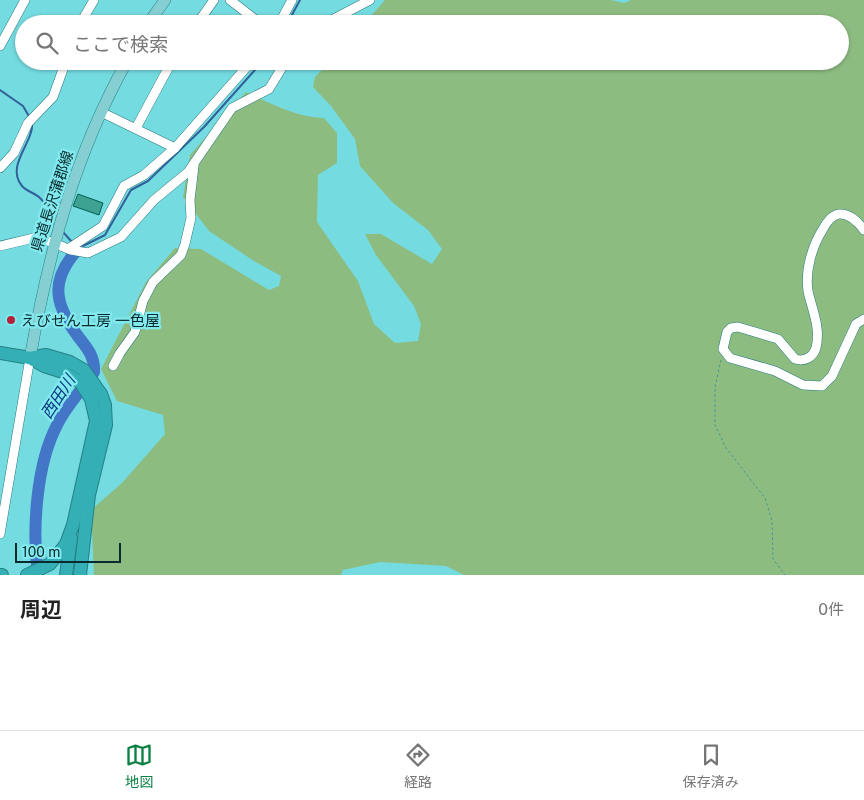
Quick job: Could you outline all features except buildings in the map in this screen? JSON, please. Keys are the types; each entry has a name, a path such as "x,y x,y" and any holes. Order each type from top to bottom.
{"highway":[{"path":"0,352 30,358 44,366 72,376 105,405 106,425 89,494 82,543 80,575"},
{"path":"30,358 46,355 70,362 84,370 96,396 94,433 73,525 66,575"},
{"path":"27,575 42,570 59,555 66,544 73,525"},
{"path":"82,543 85,575"}],"main road":[{"path":"154,15 165,0"},
{"name":"県道長沢蒲郡線","path":"30,358 56,232 76,171 101,112 122,70"}],"street":[{"path":"17,15 25,0"},
{"path":"85,15 94,0"},
{"path":"203,15 214,0"},
{"path":"230,0 249,15"},
{"path":"284,15 292,0"},
{"path":"341,15 370,0"},
{"path":"0,46 15,18"},
{"path":"0,168 14,153 31,121 53,97 63,70"},
{"path":"136,128 167,70"},
{"path":"72,247 104,226 119,192 124,186 144,175 175,148 244,70"},
{"path":"0,246 29,237 38,237 56,232 81,253 94,251 121,237 154,200 182,179 195,163 226,114 239,102 269,89 281,70"},
{"path":"101,112 175,148"},
{"path":"113,366 135,332 143,301 153,282 181,255 192,218 190,200 195,163"},
{"path":"864,230 856,220 840,214 834,215 825,224 816,240 810,264 808,285 816,316 817,342 813,354 809,358 804,360 795,359 778,339 738,327 731,328 727,332 724,353 741,362 775,371 803,385 816,387 828,381 832,376 856,324 864,319"},
{"path":"0,534 30,358"}],"path":[{"path":"724,353 715,387 715,425 726,448 765,498 772,521 773,558 785,575"}],"green space":[{"path":"385,0 611,0 624,3 631,0 864,0 864,575 464,575 446,566 380,562 343,570 341,575 94,575 91,510 122,483 165,434 163,415 117,401 101,369 146,282 175,248 201,249 269,290 279,286 281,276 254,261 209,231 183,197 190,155 246,92 294,112 324,118 337,133 337,163 318,175 317,222 358,281 374,324 395,343 418,341 421,324 414,306 376,255 365,234 381,234 432,264 442,249 428,230 393,203 360,166 355,139 331,106 313,87 315,77 322,70 849,70 849,15 372,15"}],"waterway":[{"name":"西田川","path":"292,15 300,0"},
{"name":"西田川","path":"79,248 105,235 131,190 148,181 204,127 255,70"},
{"path":"0,90 23,106 30,118"},
{"path":"32,123 29,138 18,162 18,178 24,188 37,195 44,202 51,220 56,226"},
{"path":"63,232 72,242"},
{"name":"西田川","path":"38,575 35,539 37,498 44,459 61,418 94,372 90,352 63,312 58,291 63,270 78,249"}],"place":[{"name":"えびせん工房 一色屋","path":"11,320"}]}
